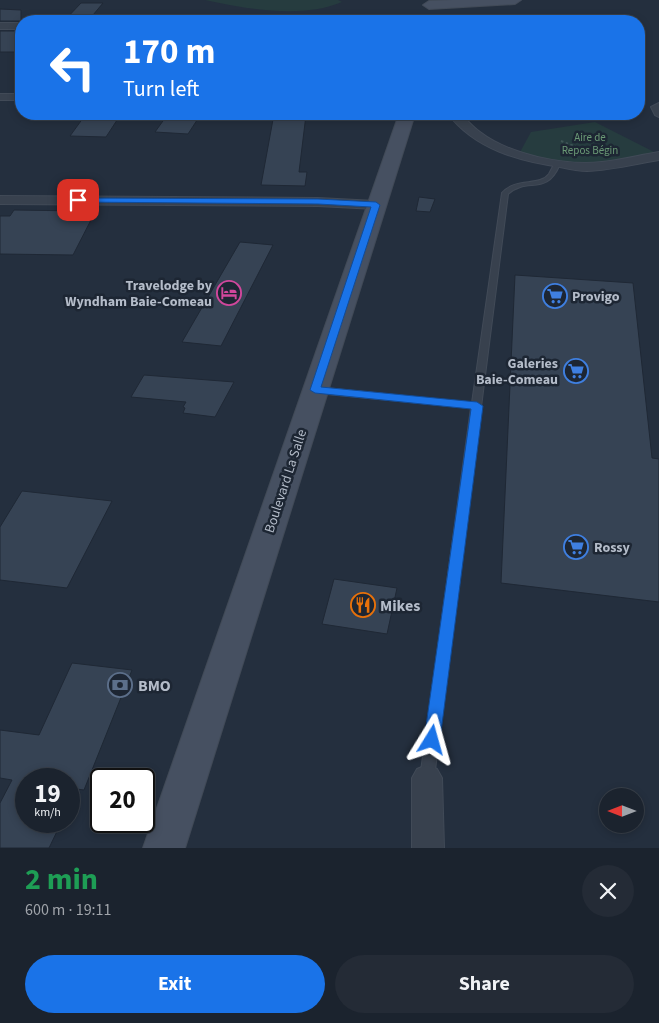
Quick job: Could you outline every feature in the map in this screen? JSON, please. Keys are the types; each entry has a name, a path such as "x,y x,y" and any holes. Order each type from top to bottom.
{"street":[{"path":"429,7 515,0"},
{"path":"0,26 15,26"},
{"path":"0,97 15,97"},
{"path":"659,106 657,107 659,113"},
{"name":"Boulevard La Salle","path":"164,848 405,120"},
{"path":"460,120 476,135 498,148 519,156 557,164 584,167 659,156"},
{"path":"0,200 318,202 376,205"},
{"path":"427,778 428,848"}],"lane":[{"path":"427,778 505,193 508,189 550,178 557,164"},
{"path":"315,390 477,406"}],"path":[{"path":"561,141 584,150 605,150 627,162"}],"green space":[{"path":"205,0 338,0 342,2 309,10 274,11"},
{"name":"Aire de Repos Bégin","path":"595,122 656,153 617,161 588,164 519,154 531,132"}],"building":[{"path":"81,3 103,3 93,15 70,15"},
{"path":"0,9 21,10 21,15 15,15 15,21 0,21"},
{"path":"0,31 15,31 15,52 0,52"},
{"path":"82,120 117,120 106,137 70,136"},
{"path":"164,120 197,120 188,134 155,132"},
{"path":"273,120 305,120 299,172 307,172 305,186 261,185"},
{"path":"419,197 435,199 430,212 416,211"},
{"path":"14,210 80,211 76,218 92,218 73,255 0,254 0,216 10,216"},
{"name":"Travelodge by Wyndham Baie-Comeau","path":"240,242 273,245 221,346 182,342"},
{"name":"Galeries Baie-Comeau","path":"515,275 633,283 652,458 659,459 659,602 501,583"},
{"path":"144,375 234,382 215,417 183,413 185,408 183,407 186,402 131,397"},
{"path":"22,491 112,501 67,588 0,580 0,527"},
{"path":"334,579 397,588 387,634 322,624"},
{"path":"72,663 132,670 93,768 90,768 90,775 84,790 80,789 80,768 15,768 15,833 56,833 49,848 0,848 0,803 12,780 0,778 0,730 39,735"}],"place":[{"name":"Travelodge by Wyndham Baie-Comeau","path":"229,293"},
{"name":"Provigo","path":"555,296"},
{"name":"Galeries Baie-Comeau","path":"576,371"},
{"name":"Rossy","path":"576,547"},
{"name":"Mikes","path":"363,605"},
{"name":"BMO","path":"120,685"}],"route":[{"path":"78,200 318,202 376,205 315,390 477,406 432,740"}]}
